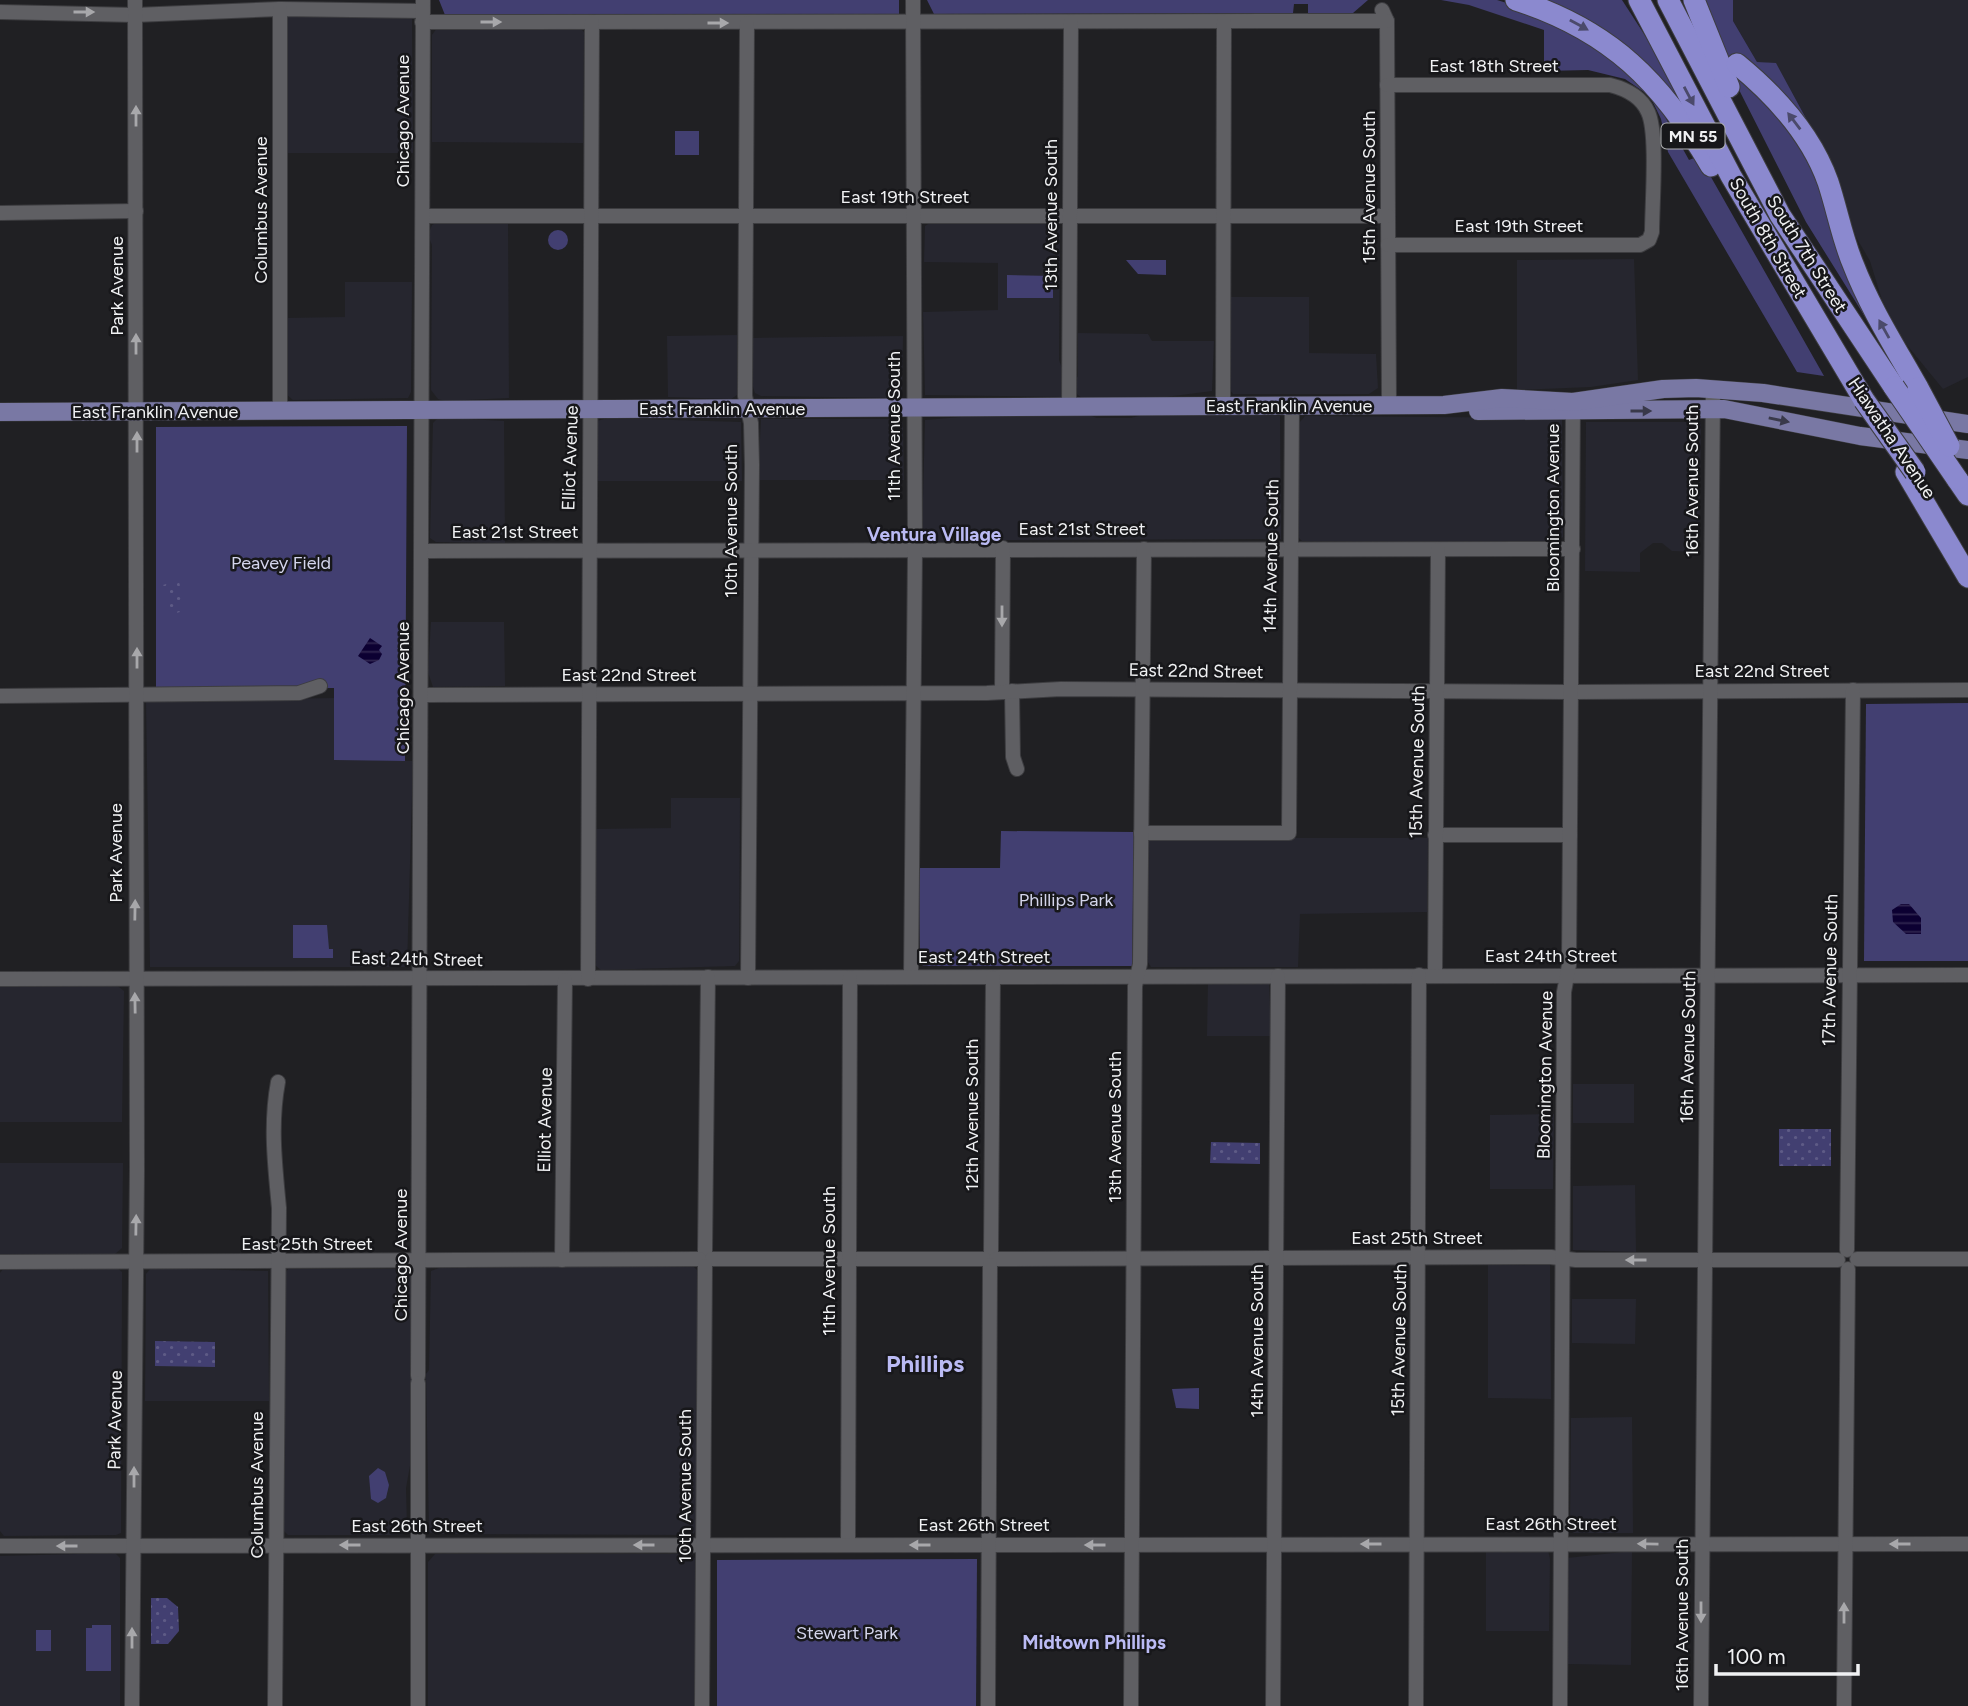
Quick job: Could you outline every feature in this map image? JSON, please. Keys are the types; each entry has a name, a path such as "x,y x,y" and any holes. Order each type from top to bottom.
{"highway":[{"name":"MN 55","path":"1516,0 1557,15 1597,35 1653,82 1686,124 1730,200 1819,327"},
{"name":"South 8th Street","path":"1637,0 1731,176 1819,327"},
{"name":"South 7th Street","path":"1668,0 1780,215 1894,387 1965,484"},
{"path":"1694,0 1780,215"},
{"path":"1737,64 1783,107 1813,150 1824,173 1845,242 1865,294 1918,388 1965,484"},
{"name":"Hiawatha Avenue","path":"1819,327 1911,472 1968,547"},
{"path":"1911,472 1968,577"}],"main road":[{"name":"East Franklin Avenue","path":"1573,407 1663,389 1713,389 1763,393 1968,424"},
{"name":"East Franklin Avenue","path":"0,412 1390,405 1444,405 1474,411 1573,407 1737,411 1860,436 1968,450"}],"street":[{"name":"11th Avenue South","path":"911,977 915,551 913,3"},
{"path":"0,12 135,6 423,11 592,22 1224,22 1223,406"},
{"name":"Park Avenue","path":"132,1706 136,1262 135,6"},
{"name":"Columbus Avenue","path":"280,411 281,9"},
{"name":"Chicago Avenue","path":"418,1706 424,411 423,11"},
{"name":"15th Avenue South","path":"1224,22 1385,16 1390,405"},
{"name":"Elliot Avenue","path":"588,979 587,552 588,423 591,410 592,22"},
{"name":"13th Avenue South","path":"1069,407 1071,22"},
{"name":"10th Avenue South","path":"747,23 745,396 749,409 751,551 748,978"},
{"name":"East 18th Street","path":"1387,85 1601,85 1622,88 1632,93 1640,100 1651,121 1652,232 1649,240"},
{"path":"0,214 136,211"},
{"name":"East 19th Street","path":"423,216 1388,216"},
{"name":"East 19th Street","path":"1388,245 1640,245 1649,240"},
{"name":"16th Avenue South","path":"1701,1706 1713,389"},
{"name":"14th Avenue South","path":"1141,833 1289,833 1292,406"},
{"name":"Bloomington Avenue","path":"1560,1706 1564,992 1567,975 1570,835 1573,407"},
{"path":"1003,548 1007,691 1013,758 1017,769"},
{"name":"13th Avenue South","path":"1131,1706 1135,986 1138,976 1141,833 1144,549"},
{"name":"East 21st Street","path":"423,551 1573,549"},
{"name":"15th Avenue South","path":"1435,975 1438,550"},
{"path":"0,696 299,693 320,686"},
{"name":"East 22nd Street","path":"423,695 1143,690 1964,690"},
{"name":"17th Avenue South","path":"1844,1706 1853,690"},
{"path":"1435,835 1570,835"},
{"name":"15th Avenue South","path":"1416,1706 1419,975"},
{"name":"East 24th Street","path":"0,979 1968,975"},
{"name":"14th Avenue South","path":"1273,1706 1278,976"},
{"name":"10th Avenue South","path":"702,1706 708,977"},
{"name":"11th Avenue South","path":"848,1545 850,978"},
{"name":"12th Avenue South","path":"988,1706 993,978"},
{"name":"Elliot Avenue","path":"562,1260 565,979"},
{"name":"Columbus Avenue","path":"275,1706 279,1208 273,1170 273,1124 278,1082"},
{"name":"East 25th Street","path":"0,1262 421,1263 705,1259 1419,1257 1704,1261 1968,1259"},
{"name":"East 26th Street","path":"0,1546 1968,1544"}],"shaded area":[{"path":"1733,0 1968,0 1968,377 1943,389 1902,339 1882,300 1870,261 1856,237 1833,167 1776,64 1757,62 1733,21"},
{"path":"285,18 412,18 413,153 284,153"},
{"path":"437,28 581,29 584,32 583,143 432,142 432,35"},
{"path":"438,222 508,222 509,398 445,401 438,399 431,390 432,245 428,235 432,225"},
{"path":"930,223 1055,223 1060,230 1059,360 1064,374 1061,397 925,395 923,312 998,310 998,263 924,262 925,226"},
{"path":"1634,259 1638,380 1591,387 1517,390 1517,260"},
{"path":"345,282 412,282 411,392 408,398 293,400 285,393 285,318 345,317"},
{"path":"1231,297 1309,297 1309,353 1376,354 1378,388 1369,394 1233,394 1230,390"},
{"path":"1078,333 1148,334 1152,341 1214,341 1212,391 1158,398 1082,398 1074,392 1074,382 1078,376"},
{"path":"737,335 737,395 731,399 668,397 667,336"},
{"path":"903,336 902,392 896,398 761,396 755,393 752,338"},
{"path":"1150,413 1280,416 1281,539 1007,540 992,543 928,542 922,537 925,420 996,414 1086,414 1097,418 1131,418"},
{"path":"1305,416 1562,418 1563,537 1557,542 1302,541 1297,536 1299,423"},
{"path":"438,418 504,421 505,543 436,542 430,538 433,423"},
{"path":"607,418 741,422 742,481 595,481 597,421"},
{"path":"761,419 899,419 903,424 904,480 758,480"},
{"path":"1586,422 1701,422 1699,552 1672,551 1662,543 1653,543 1640,553 1640,572 1585,571"},
{"path":"431,622 504,622 505,686 433,687 428,672"},
{"path":"370,638 382,646 379,650 382,654 379,660 370,664 358,656"},
{"path":"334,698 334,759 413,761 407,967 150,967 146,701"},
{"path":"671,798 740,798 739,961 735,966 601,970 596,966 593,829 671,828"},
{"path":"1151,838 1428,838 1427,912 1300,914 1298,967 1151,967 1146,959 1147,844"},
{"path":"1901,904 1909,904 1921,918 1921,934 1906,934 1893,922 1892,910"},
{"path":"1208,981 1269,984 1271,1036 1207,1036"},
{"path":"115,984 124,991 122,1122 0,1122 0,985"},
{"path":"1573,1084 1634,1084 1634,1123 1573,1123"},
{"path":"1554,1114 1553,1189 1490,1189 1490,1115"},
{"path":"0,1163 123,1163 122,1248 115,1254 0,1254"},
{"path":"1635,1185 1636,1252 1573,1250 1573,1186"},
{"path":"1488,1263 1550,1263 1551,1399 1488,1398"},
{"path":"693,1266 699,1272 697,1528 693,1535 429,1532 426,1374 429,1370 431,1271 439,1268"},
{"path":"116,1267 122,1272 121,1533 4,1536 0,1531 0,1273 4,1268"},
{"path":"151,1268 268,1271 269,1401 145,1401 146,1274"},
{"path":"288,1269 403,1269 411,1277 413,1449 406,1488 407,1526 401,1535 288,1535 282,1529 284,1275"},
{"path":"1572,1299 1636,1299 1635,1344 1572,1343"},
{"path":"1632,1417 1633,1533 1573,1533 1570,1529 1571,1418"},
{"path":"1539,1548 1548,1550 1550,1559 1549,1631 1486,1631 1486,1551 1530,1552"},
{"path":"1632,1551 1631,1665 1567,1664 1567,1558"},
{"path":"115,1553 120,1558 120,1706 0,1706 0,1556"},
{"path":"435,1554 690,1554 697,1560 696,1706 428,1706 428,1562"}],"green space":[{"path":"439,0 899,0 899,16 445,15"},
{"path":"927,0 1368,0 1353,13 1308,13 1308,4 1294,4 1293,13 934,14"},
{"path":"1441,0 1497,0 1526,9 1592,40 1654,97 1689,160 1699,156 1824,376 1797,372 1668,152 1661,119 1650,96 1625,79 1588,70 1544,71 1544,30 1469,5"},
{"path":"1543,0 1622,0 1655,51 1686,113"},
{"path":"1699,0 1733,0 1733,21 1757,62 1776,63 1808,122 1783,92 1755,66 1759,91 1804,145 1877,336 1806,222 1731,74"},
{"path":"675,131 699,131 699,155 675,155"},
{"path":"554,230 562,230 568,240 562,250 554,250 548,244 548,236"},
{"path":"1126,260 1166,260 1166,275 1138,274"},
{"path":"1007,275 1053,276 1053,298 1007,298"},
{"name":"Peavey Field","path":"407,426 405,761 334,760 334,688 156,688 156,427"},
{"path":"179,580 184,611 172,614 163,585"},
{"path":"1968,703 1968,961 1864,961 1866,704"},
{"name":"Phillips Park","path":"1001,831 1134,832 1132,966 923,966 920,962 919,868 1000,868"},
{"path":"293,925 327,925 329,949 333,949 333,958 293,958"},
{"path":"1779,1129 1831,1129 1831,1166 1779,1166"},
{"path":"1211,1142 1260,1143 1260,1164 1210,1163"},
{"path":"155,1341 215,1342 215,1367 155,1366"},
{"path":"1199,1388 1199,1409 1176,1408 1172,1389"},
{"path":"378,1468 385,1472 389,1485 386,1498 378,1503 371,1499 369,1476"},
{"name":"Stewart Park","path":"977,1559 976,1706 717,1706 717,1560"},
{"path":"151,1598 167,1598 178,1607 179,1631 168,1644 151,1644"},
{"path":"92,1625 111,1625 111,1671 86,1671 86,1628 92,1628"},
{"path":"36,1630 51,1630 51,1651 36,1651"}],"district":[{"name":"Ventura Village","path":"934,534"},
{"name":"Phillips","path":"925,1363"},
{"name":"Midtown Phillips","path":"1094,1642"}]}
